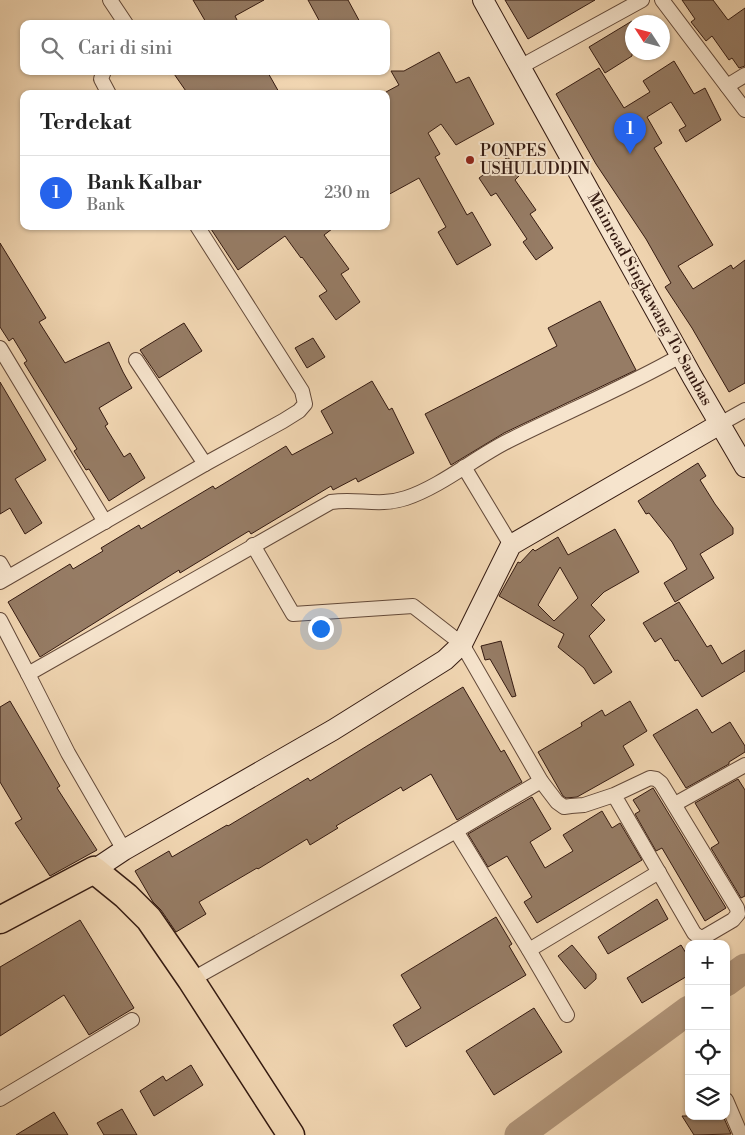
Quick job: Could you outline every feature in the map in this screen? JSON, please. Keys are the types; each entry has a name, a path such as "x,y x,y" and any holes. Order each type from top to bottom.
{"highway":[{"path":"0,920 94,870 126,896 149,919 191,980 291,1135"}],"street":[{"path":"110,0 123,20"},
{"name":"Mainroad Singkawang To Sambas","path":"483,0 745,466"},
{"path":"520,67 642,0"},
{"path":"662,0 745,110"},
{"path":"102,75 101,79 107,90"},
{"path":"727,86 745,75"},
{"path":"0,563 4,580 204,464 283,421 299,411 305,404 302,391 200,230"},
{"path":"0,348 105,522"},
{"path":"28,674 331,502 347,500 383,503 406,498 507,442 650,373 682,355"},
{"path":"136,360 204,464"},
{"path":"94,870 124,850 414,681 445,660 462,644 511,545 745,410"},
{"path":"464,467 511,545"},
{"path":"253,545 293,614 413,606 462,644 541,781 557,802 564,806 584,804 614,795 650,778 656,779 661,783 675,804 737,908 738,914 733,920 704,937 699,937 694,933 614,795"},
{"path":"0,620 68,753 124,850"},
{"path":"675,804 745,765"},
{"path":"191,980 541,781"},
{"path":"456,831 567,1015"},
{"path":"529,950 659,872"},
{"path":"0,1098 132,1020"},
{"path":"730,1109 741,1135"}],"building":[{"path":"193,0 264,0 235,16 237,20 205,20"},
{"path":"308,0 348,0 359,20 319,20"},
{"path":"505,0 595,0 528,39"},
{"path":"682,0 713,0 728,20 745,8 745,66 739,68 732,58 729,60 712,36 706,41 691,22 695,19"},
{"path":"625,25 626,60 605,73 589,47"},
{"path":"439,52 456,83 469,77 494,124 456,145 441,124 428,133 440,154 435,157 467,215 472,212 491,245 457,265 438,232 446,227 419,178 390,194 390,90 399,85 391,71 404,71"},
{"path":"674,61 694,94 705,88 721,120 686,142 679,130 686,126 671,102 647,117 662,143 654,148 713,245 678,266 693,289 731,265 733,269 745,260 745,383 729,392 692,328 665,287 671,283 646,239 596,164 556,94 599,68 624,108 650,92 643,81"},
{"path":"175,75 269,75 278,90 185,90"},
{"path":"508,157 520,175 515,180 536,210 530,214 553,248 536,260 523,242 527,239 496,193 491,196 479,178"},
{"path":"212,230 331,230 324,235 349,269 341,274 360,302 336,320 319,296 327,291 285,236 238,270"},
{"path":"0,243 46,318 39,322 65,363 109,342 132,388 99,408 108,424 105,426 124,457 130,453 145,478 109,501 89,469 86,470 74,451 77,449 24,363 27,361 13,338 9,341 0,327"},
{"path":"600,301 636,370 504,433 451,465 425,414 557,346 548,328"},
{"path":"184,323 202,351 159,378 140,350"},
{"path":"313,338 325,357 307,368 295,348"},
{"path":"372,381 389,410 392,408 414,453 358,482 356,478 333,490 331,486 251,534 249,531 180,573 179,570 40,657 8,602 70,564 73,569 103,551 101,548 139,525 141,529 213,486 215,489 286,446 292,455 333,433 321,411"},
{"path":"0,382 46,460 15,479 42,523 25,534 10,508 0,514"},
{"path":"698,463 706,476 700,480 733,528 733,534 700,554 714,578 675,602 664,583 687,569 672,542 649,513 646,514 638,501"},
{"path":"615,529 639,572 604,592 591,605 605,620 589,636 612,672 594,684 584,668 558,647 564,634 499,596 518,562 520,563 533,549 535,551 558,537 568,555","holes":["560,567 578,598 554,621 538,605"]},
{"path":"679,602 707,647 711,645 722,664 745,650 745,671 702,697 678,660 675,661 661,638 655,642 643,623"},
{"path":"501,641 516,696 512,697 490,659 485,660 481,646"},
{"path":"463,687 501,752 504,750 522,782 457,820 431,774 403,791 401,787 336,826 338,828 310,845 307,839 199,902 206,914 176,932 153,902 135,871 169,851 172,857 308,778 310,781"},
{"path":"10,701 60,786 57,788 97,850 50,876 15,823 22,819 0,782 0,707"},
{"path":"630,701 647,731 623,746 634,765 577,797 566,798 563,796 538,752 582,726 581,723 602,710 605,716"},
{"path":"697,709 712,733 730,722 745,746 745,752 729,762 729,764 686,788 653,735"},
{"path":"738,779 745,790 745,896 741,898 711,848 719,843 695,803"},
{"path":"653,788 726,908 705,921 662,848 656,851 635,814 640,811 633,800"},
{"path":"532,797 551,829 530,842 545,868 573,851 563,835 602,811 612,828 620,823 642,860 537,923 524,902 532,897 507,856 488,867 468,834"},
{"path":"657,899 668,919 608,954 598,937"},
{"path":"496,917 512,944 509,946 526,975 406,1047 393,1025 421,1008 401,975"},
{"path":"80,920 134,1008 89,1035 64,995 0,1036 0,967"},
{"path":"572,945 596,974 596,979 585,989 558,956"},
{"path":"681,945 685,952 685,977 642,1003 627,978"},
{"path":"534,1008 562,1052 494,1095 466,1051"},
{"path":"191,1065 203,1085 154,1116 140,1091 163,1076 166,1081"},
{"path":"122,1109 137,1135 104,1135 97,1123"},
{"path":"54,1112 68,1135 16,1135"},
{"path":"682,1116 685,1116 685,1120 725,1120 731,1134 694,1135"}],"waterway":[{"path":"730,979 745,968"},
{"path":"519,1135 685,1013"}],"place":[{"name":"Bank Kalbar","path":"630,154"},
{"name":"PONPES USHULUDDIN","path":"470,160"}]}
